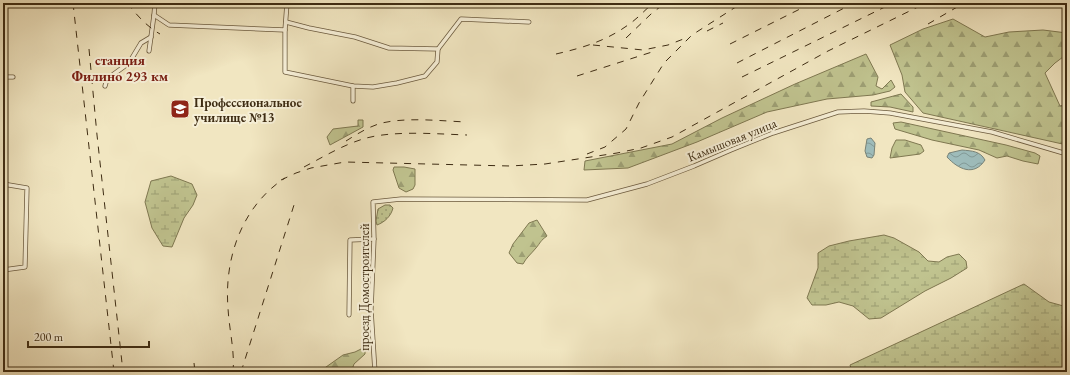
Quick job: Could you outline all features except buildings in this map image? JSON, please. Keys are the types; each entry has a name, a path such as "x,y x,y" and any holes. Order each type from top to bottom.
{"street":[{"path":"149,51 155,3"},
{"path":"287,3 285,30 285,72 353,86 373,87 397,84 425,76 437,62 438,49 461,19 529,22"},
{"path":"154,15 169,25 285,30"},
{"path":"286,22 354,37 389,48 438,49"},
{"path":"105,86 107,79 129,63 141,43 151,37"},
{"path":"3,77 13,77"},
{"path":"353,86 353,101"},
{"name":"Камышовая улица","path":"373,202 401,199 586,200 647,184 773,133 838,112 864,111 890,113 992,132 1067,154"},
{"path":"3,184 27,188 25,267 3,270"},
{"name":"проезд Домостроителей","path":"373,202 374,239 371,310 376,372"},
{"path":"349,315 350,240 374,239"}],"green space":[{"path":"953,19 985,37 1009,32 1043,30 1067,33 1067,54 1045,73 1060,106 1067,104 1067,145 923,113 905,92 902,75 890,45 923,29"},
{"path":"866,54 878,77 876,86 882,89 891,80 895,87 890,91 873,95 827,99 767,112 697,142 628,168 584,170 585,161 672,144 722,118 795,84"},
{"path":"901,94 913,107 913,112 890,107 871,106 871,102"},
{"path":"358,120 363,120 363,127 330,145 327,137 333,129 358,126"},
{"path":"901,122 1006,145 1035,153 1040,156 1038,164 1007,156 997,158 979,150 932,140 895,129 893,123"},
{"path":"896,140 905,140 921,145 924,151 920,154 890,158 892,148"},
{"path":"394,167 415,169 415,185 413,189 406,192 399,188 393,170"},
{"path":"171,176 192,184 197,195 193,205 184,218 172,247 163,246 152,228 145,202 151,181"},
{"path":"385,205 390,205 393,208 391,214 383,222 377,225 376,221 378,209"},
{"path":"537,220 547,236 523,264 517,263 509,253 513,244 529,223"},
{"path":"884,235 894,238 919,252 928,261 939,262 947,257 959,254 966,261 967,268 925,291 881,318 869,319 853,306 839,302 826,305 812,305 807,298 818,268 818,253 829,246"},
{"path":"1024,284 1049,302 1067,307 1067,372 852,372 850,365"},
{"path":"365,347 365,354 354,364 351,372 319,372 343,355 355,352"}],"water":[{"path":"871,138 875,143 874,155 872,158 867,157 865,151 867,139"},
{"path":"962,150 978,153 985,160 981,165 971,170 961,168 947,157 949,153"}],"railway":[{"path":"73,3 114,372"},
{"path":"127,3 146,24 160,34"},
{"path":"626,38 665,3"},
{"path":"587,154 605,147 626,129 639,103 664,63 692,35 742,3"},
{"path":"730,44 812,3"},
{"path":"737,63 854,3"},
{"path":"742,77 893,3"},
{"path":"281,180 311,168 345,162 510,166 545,164 641,148 672,137 828,51 926,3"},
{"path":"928,24 964,3"},
{"path":"556,54 602,40 620,31 652,4"},
{"path":"707,31 723,23"},
{"path":"593,45 643,50 668,45 686,38"},
{"path":"89,49 123,372"},
{"path":"577,76 652,52"},
{"path":"346,141 373,126 392,121 424,120 467,122"},
{"path":"304,167 348,144 375,136 415,133 467,135"},
{"path":"233,372 228,289 229,271 233,252 247,218 257,203 285,178"},
{"path":"241,372 294,205"},
{"path":"194,363 195,372"}],"place":[{"name":"Профессиональное училище №13","path":"180,109"}],"district":[{"name":"станция Филино 293 км","path":"120,68"}]}
